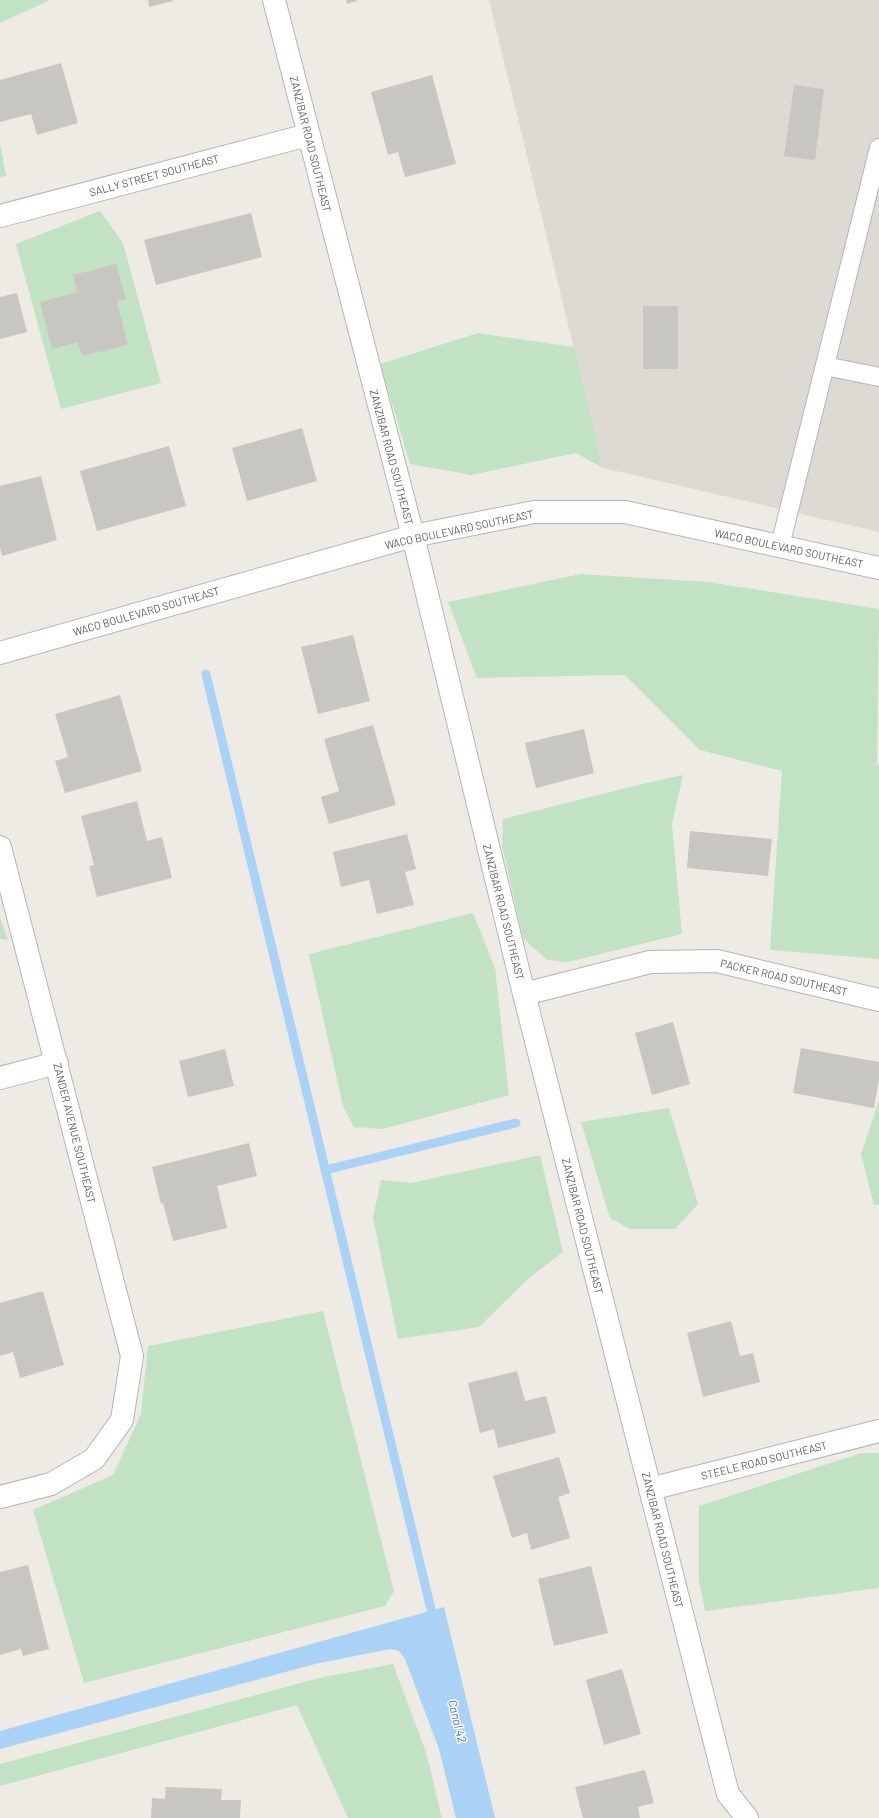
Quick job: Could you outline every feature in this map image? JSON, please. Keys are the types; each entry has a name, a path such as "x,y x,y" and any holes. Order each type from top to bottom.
{"street":[{"name":"ZANZIBAR ROAD SOUTHEAST","path":"274,0 413,536 524,994 728,1794 747,1818"},
{"name":"SALLY STREET SOUTHEAST","path":"0,216 308,135"},
{"name":"WACO BOULEVARD SOUTHEAST","path":"0,653 413,536 534,512 625,512 879,568"},
{"name":"ZANDER AVENUE SOUTHEAST","path":"0,847 132,1356 122,1420 94,1459 51,1484 0,1497"},
{"name":"PACKER ROAD SOUTHEAST","path":"524,994 650,962 717,961 879,1000"},
{"path":"0,1078 57,1063"},
{"name":"STEELE ROAD SOUTHEAST","path":"650,1489 879,1431"}],"lane":[{"path":"780,546 879,148"},
{"path":"825,366 879,377"}],"shaded area":[{"path":"489,0 879,0 879,532 603,468"}],"green space":[{"path":"0,0 50,0 0,23"},
{"path":"0,144 6,176 0,177"},
{"path":"100,211 123,243 161,383 61,409 16,244"},
{"path":"478,333 574,347 603,468 576,453 471,475 410,464 380,364"},
{"path":"581,574 708,582 879,609 877,764 879,766 879,959 770,950 782,771 700,750 625,675 477,678 448,602"},
{"path":"683,775 672,824 682,934 568,962 547,960 523,938 502,846 503,819"},
{"path":"473,913 495,968 509,1095 383,1129 354,1127 343,1106 309,954"},
{"path":"0,918 8,940 0,939"},
{"path":"879,1100 879,1205 874,1205 861,1154"},
{"path":"669,1108 698,1204 675,1229 630,1229 610,1218 581,1122"},
{"path":"540,1155 563,1252 529,1278 479,1327 398,1339 373,1218 381,1180 411,1183"},
{"path":"323,1311 394,1591 385,1606 84,1683 33,1510 113,1475 141,1414 148,1346"},
{"path":"861,1453 879,1453 879,1588 705,1611 699,1581 699,1506"},
{"path":"393,1664 426,1752 442,1818 348,1818 297,1705 0,1786 0,1764 319,1678"}],"water":[{"name":"Canal 42","path":"444,1607 495,1818 456,1818 439,1749 405,1659 399,1651 390,1649 315,1664 0,1749 0,1731"}],"building":[{"path":"148,0 173,0 173,1 149,7"},
{"path":"346,0 359,0 347,4"},
{"path":"61,63 78,123 37,135 31,114 0,122 0,80"},
{"path":"432,75 456,164 405,177 398,152 388,155 371,92"},
{"path":"794,85 824,89 815,160 784,156"},
{"path":"251,213 262,257 156,285 144,240"},
{"path":"116,264 126,299 117,301 128,345 82,356 78,342 52,349 40,302 77,292 73,275"},
{"path":"17,293 27,332 0,339 0,297"},
{"path":"643,306 678,306 678,369 643,369"},
{"path":"302,428 317,481 247,501 232,448"},
{"path":"169,446 186,506 97,531 80,471"},
{"path":"41,476 57,540 2,556 0,547 0,486"},
{"path":"353,635 370,701 318,714 301,647"},
{"path":"120,695 142,771 65,793 55,761 68,757 55,714"},
{"path":"373,725 396,805 329,824 321,797 339,791 324,739"},
{"path":"584,729 594,773 536,788 525,743"},
{"path":"137,801 147,841 162,837 172,878 97,897 89,866 94,865 81,816"},
{"path":"690,831 772,839 768,876 687,868"},
{"path":"407,834 416,869 405,872 414,905 377,914 369,880 341,887 333,852"},
{"path":"673,1022 690,1084 652,1095 635,1033"},
{"path":"801,1048 879,1062 879,1079 874,1108 793,1093"},
{"path":"225,1049 234,1086 188,1097 179,1061"},
{"path":"249,1143 257,1176 217,1186 227,1228 173,1241 163,1203 161,1204 152,1167"},
{"path":"43,1291 64,1365 20,1378 13,1352 0,1356 0,1303"},
{"path":"731,1321 740,1356 753,1353 760,1382 703,1397 687,1333"},
{"path":"517,1371 525,1401 546,1396 556,1433 498,1448 494,1429 480,1433 468,1383"},
{"path":"559,1457 570,1493 558,1497 570,1538 531,1550 527,1533 512,1538 493,1476"},
{"path":"28,1565 49,1649 23,1656 21,1649 0,1655 0,1572"},
{"path":"591,1566 608,1633 554,1646 538,1579"},
{"path":"622,1669 641,1734 604,1745 586,1680"},
{"path":"645,1770 654,1803 638,1807 640,1818 583,1818 575,1787"},
{"path":"166,1787 222,1789 221,1800 241,1800 240,1818 151,1818 152,1798 165,1799"}],"waterway":[{"path":"206,674 434,1622"},
{"path":"325,1170 516,1123"}]}
